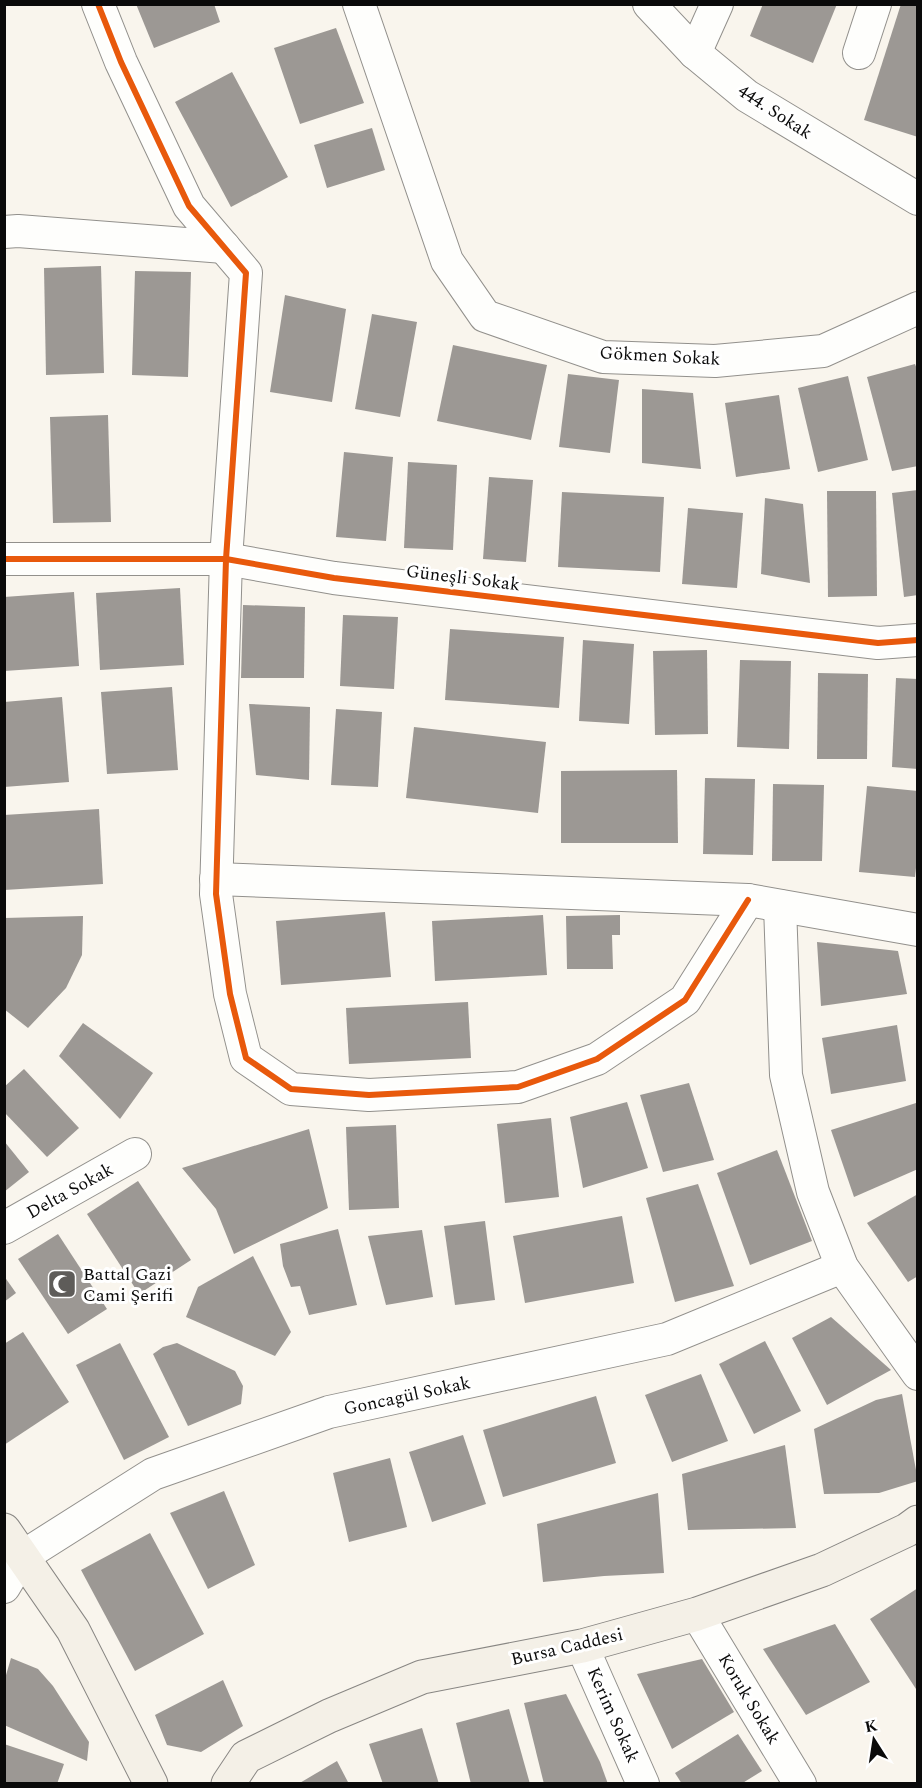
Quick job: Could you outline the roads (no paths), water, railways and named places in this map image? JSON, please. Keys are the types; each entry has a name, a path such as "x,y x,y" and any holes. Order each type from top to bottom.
{"street":[{"path":"98,4 121,62 189,206 246,273 226,559 216,879 216,894 230,994 246,1058 291,1089 369,1095 518,1087 597,1059 685,1000 748,900"},
{"name":"Gökmen Sokak","path":"359,4 447,261 485,316 603,357 715,361 823,351 918,308"},
{"name":"444. Sokak","path":"648,4 695,54 747,96 918,199"},
{"path":"695,54 717,4"},
{"path":"859,53 875,4"},
{"path":"4,232 18,231 224,247"},
{"name":"Güneşli Sokak","path":"4,559 226,559 334,578 878,643 918,640"},
{"path":"216,879 748,900 918,930"},
{"path":"780,906 786,1075 813,1192 842,1267 918,1374"},
{"name":"Delta Sokak","path":"4,1228 135,1154"},
{"name":"Goncagül Sokak","path":"4,1587 22,1557 153,1474 329,1412 667,1339 842,1267"},
{"path":"4,1530 73,1630 151,1784"},
{"name":"Bursa Caddesi","path":"228,1784 246,1757 329,1716 423,1677 582,1646 697,1614 822,1570 914,1532"},
{"name":"Koruk Sokak","path":"697,1614 800,1784"},
{"name":"Kerim Sokak","path":"582,1646 643,1784"}],"place":[{"name":"Battal Gazi Cami Şerifi","path":"62,1284"}]}
